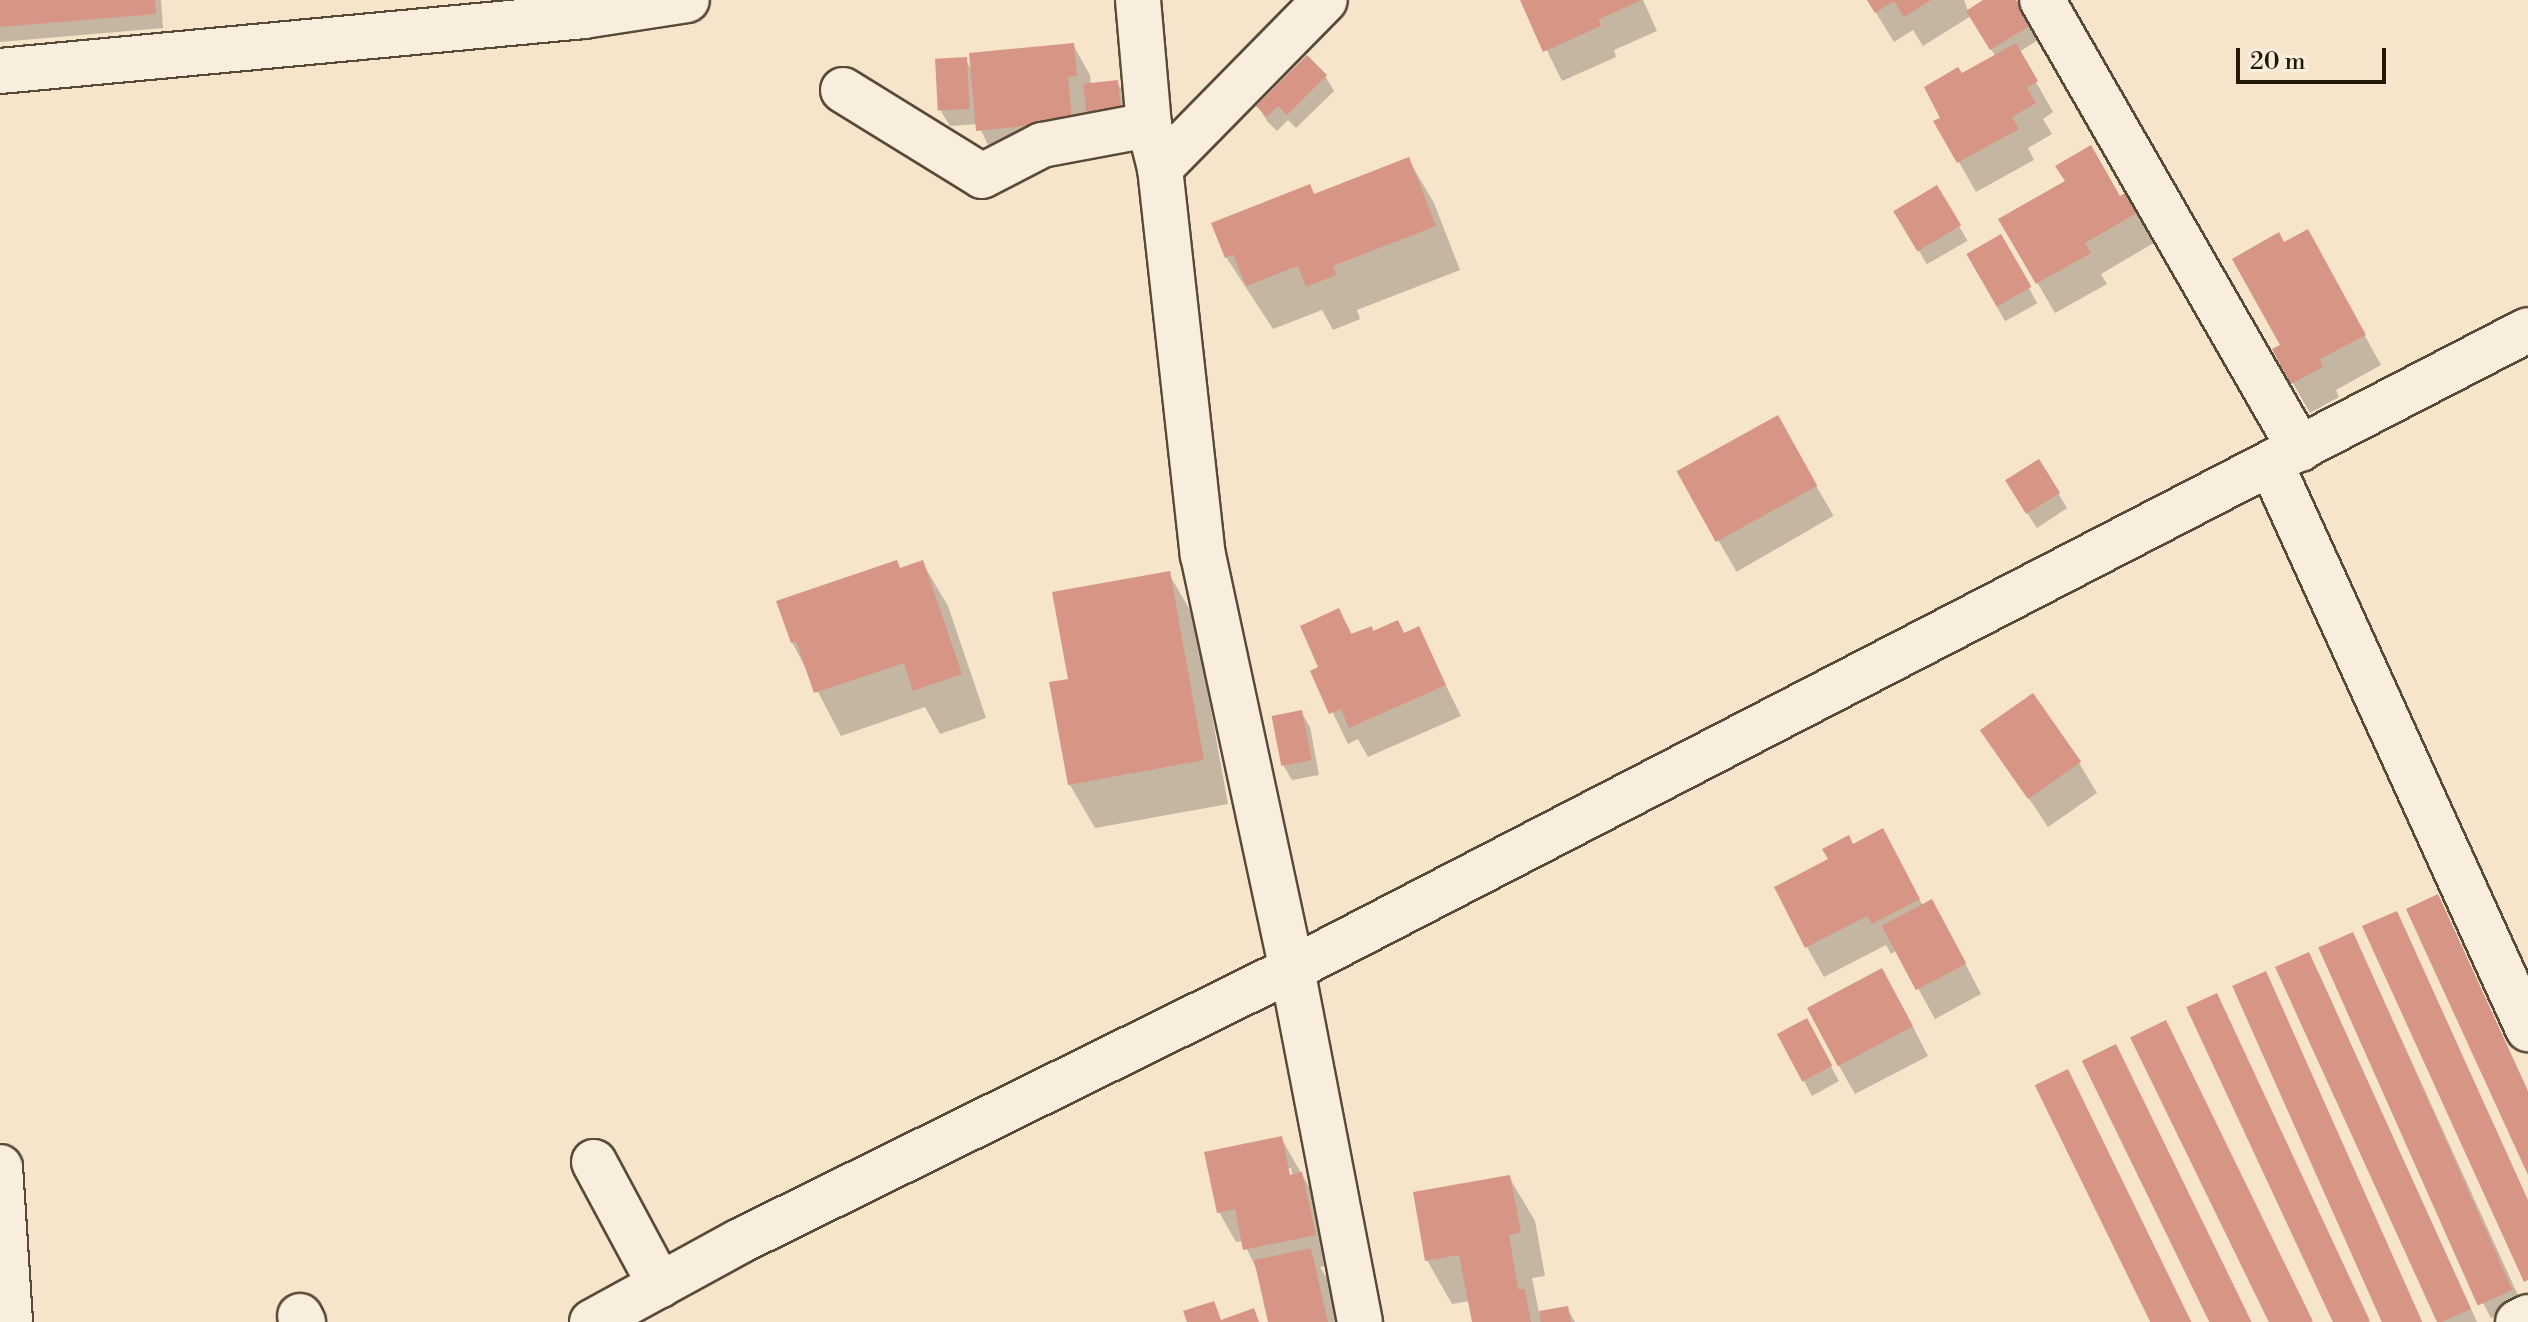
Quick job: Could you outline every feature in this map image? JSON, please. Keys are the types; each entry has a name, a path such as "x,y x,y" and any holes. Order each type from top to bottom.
{"street":[{"path":"0,71 584,16 687,0"},
{"path":"1138,0 1149,125 1160,168 1203,555 1292,969 1360,1322"},
{"path":"1160,168 1325,0"},
{"path":"2042,0 2286,457 2528,1029"},
{"path":"843,90 982,176 1042,145 1149,125"},
{"path":"592,1322 740,1241 1292,969 2528,330"},
{"path":"594,1162 660,1285"},
{"path":"0,1167 10,1322"},
{"path":"2518,1322 2528,1317"}],"building":[{"path":"0,0 155,0 156,14 0,27"},
{"path":"1520,0 1641,0 1598,20 1601,26 1543,52"},
{"path":"1867,0 1931,0 1904,17 1894,1 1875,13"},
{"path":"1983,0 2016,0 2031,25 1990,50 1966,11"},
{"path":"1074,43 1077,76 1068,77 1072,121 976,131 969,53"},
{"path":"2016,43 2038,81 2027,88 2036,103 2012,117 2019,129 1957,163 1933,121 1940,118 1924,87 1958,67 1962,73"},
{"path":"1307,55 1327,75 1287,115 1278,106 1267,117 1256,106"},
{"path":"967,57 970,109 938,111 935,59"},
{"path":"1118,80 1122,117 1087,120 1083,84"},
{"path":"2091,145 2120,196 2130,190 2142,210 2085,243 2091,253 2036,284 1998,219 2065,181 2055,166"},
{"path":"1409,157 1436,226 1333,266 1336,275 1306,287 1298,266 1246,286 1233,254 1225,258 1211,223 1310,184 1314,194"},
{"path":"1937,185 1961,225 1917,252 1893,211"},
{"path":"2308,229 2366,335 2320,359 2323,367 2291,384 2272,349 2280,345 2232,259 2279,232 2284,242"},
{"path":"2001,234 2032,287 1997,307 1966,254"},
{"path":"1778,415 1817,486 1716,542 1677,471"},
{"path":"2039,459 2060,493 2026,514 2005,480"},
{"path":"897,560 900,568 923,560 962,674 913,691 904,663 814,693 796,641 791,643 776,601"},
{"path":"1170,571 1204,760 1068,785 1049,682 1068,679 1052,592"},
{"path":"1339,608 1351,634 1372,626 1373,631 1398,620 1404,633 1419,626 1446,685 1349,728 1341,709 1329,714 1310,671 1318,667 1300,626"},
{"path":"2033,693 2081,762 2028,799 1980,730"},
{"path":"1302,710 1312,760 1281,766 1272,716"},
{"path":"1883,828 1920,899 1872,924 1867,916 1805,948 1774,887 1828,859 1822,849 1849,835 1853,844"},
{"path":"2438,894 2528,1091 2528,1175 2406,909"},
{"path":"1932,899 1966,963 1916,990 1882,926"},
{"path":"2397,911 2528,1200 2528,1280 2524,1282 2362,926"},
{"path":"2353,932 2512,1290 2478,1306 2318,947"},
{"path":"2309,952 2471,1309 2442,1322 2437,1322 2275,967"},
{"path":"1882,968 1913,1026 1838,1066 1807,1008"},
{"path":"2266,971 2422,1322 2382,1322 2232,986"},
{"path":"2217,993 2370,1321 2333,1322 2186,1007"},
{"path":"1807,1018 1832,1066 1802,1082 1777,1034"},
{"path":"2166,1020 2313,1321 2269,1322 2130,1038"},
{"path":"2116,1044 2251,1322 2209,1322 2082,1061"},
{"path":"2068,1069 2191,1322 2150,1322 2035,1085"},
{"path":"1282,1136 1290,1175 1302,1172 1316,1235 1243,1250 1235,1209 1217,1213 1204,1152"},
{"path":"1510,1175 1521,1232 1509,1235 1518,1289 1525,1289 1531,1322 1472,1322 1459,1255 1425,1261 1413,1192"},
{"path":"1311,1248 1328,1322 1268,1322 1254,1260"},
{"path":"1214,1301 1221,1320 1254,1308 1259,1322 1187,1322 1183,1311"},
{"path":"1568,1306 1571,1322 1541,1322 1539,1311"}]}
